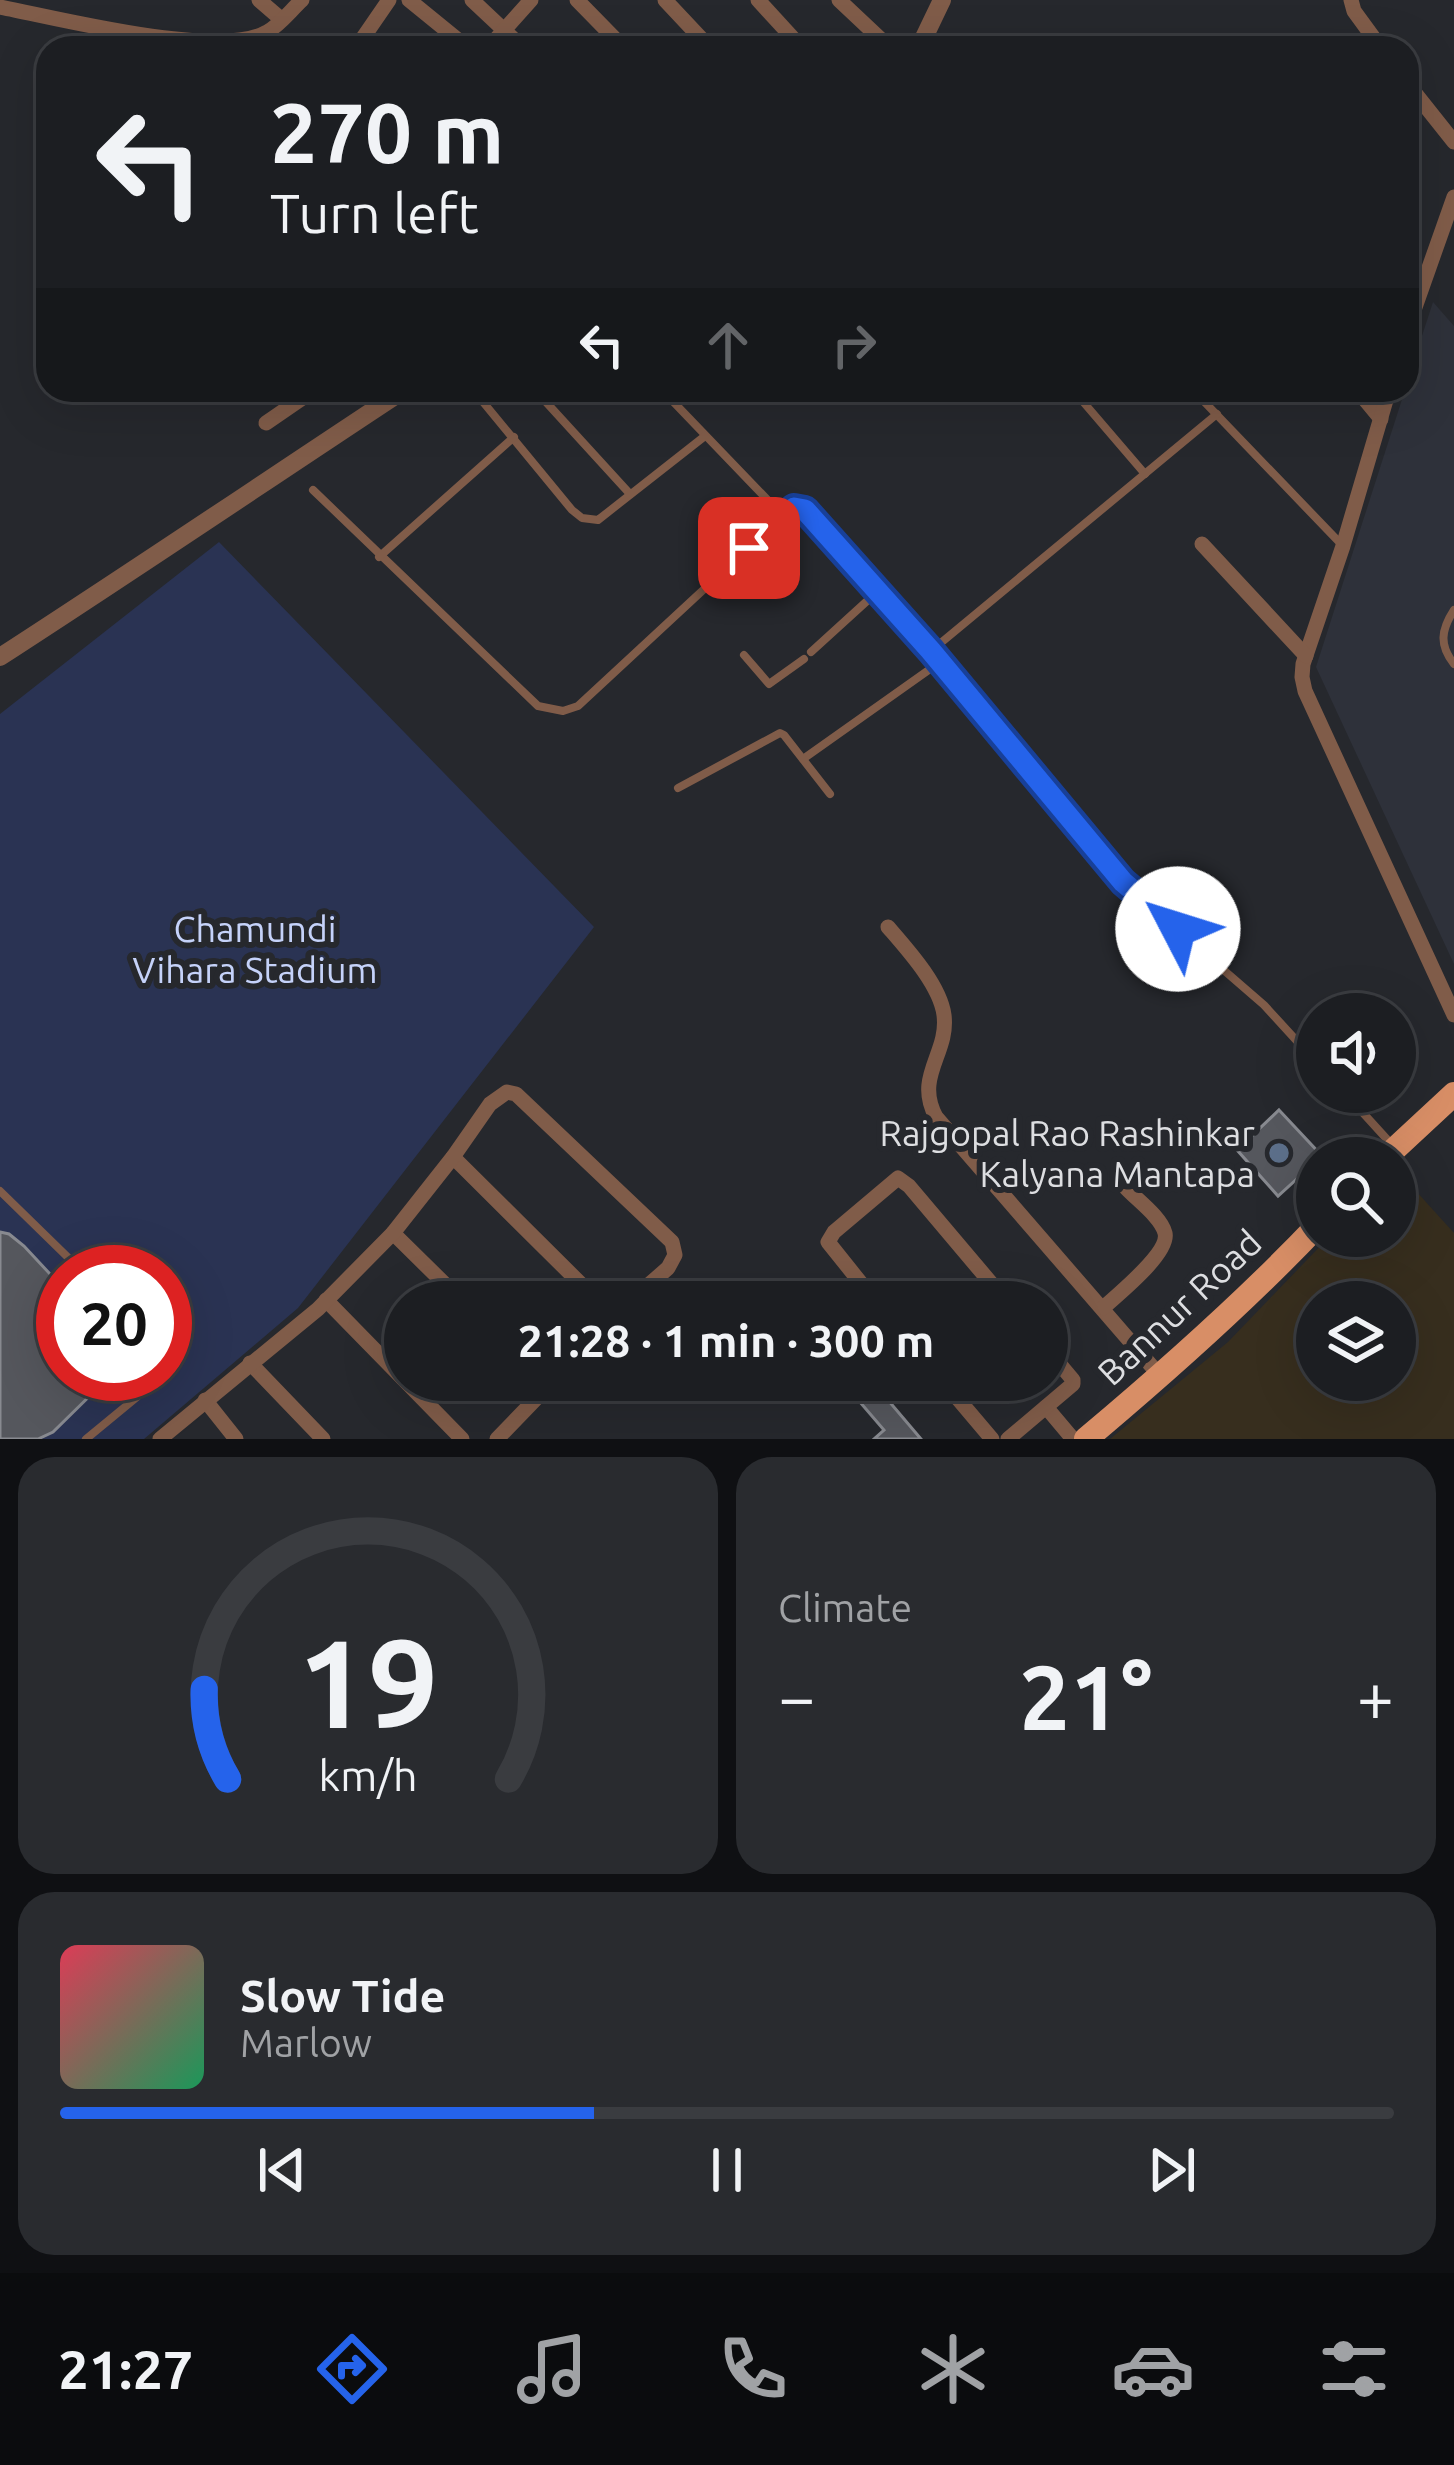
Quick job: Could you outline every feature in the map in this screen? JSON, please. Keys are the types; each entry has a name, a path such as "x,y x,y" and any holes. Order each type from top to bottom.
{"main road":[{"path":"1407,1137 1454,1094"},
{"name":"Bannur Road","path":"1086,1439 1259,1287 1296,1248"}],"street":[{"path":"259,0 281,19"},
{"path":"255,36 267,32 302,0"},
{"path":"364,36 389,0"},
{"path":"409,0 453,36"},
{"path":"472,0 511,36"},
{"path":"498,36 530,0"},
{"path":"577,0 612,36"},
{"path":"664,0 698,36"},
{"path":"758,0 791,36"},
{"path":"839,0 877,36"},
{"path":"925,36 942,0"},
{"path":"1351,0 1372,36"},
{"path":"0,7 149,36"},
{"path":"1419,98 1454,142"},
{"path":"1419,298 1453,206"},
{"path":"266,423 287,402"},
{"path":"0,657 385,402"},
{"path":"1367,402 1381,419"},
{"path":"1386,402 1302,677 1454,1015"},
{"path":"1202,544 1306,656"},
{"path":"888,927 916,960 940,1000 943,1035 927,1086 936,1117 1160,1376"},
{"path":"160,1439 326,1300 394,1233 490,1104 507,1093 516,1094 673,1242 676,1255 653,1281"},
{"path":"453,1157 578,1281"},
{"path":"859,1281 828,1242 898,1178 989,1281"},
{"path":"1102,1308 1154,1258 1166,1238 1158,1221 1126,1188"},
{"path":"394,1233 442,1281"},
{"path":"326,1300 462,1439"},
{"path":"250,1363 323,1439"},
{"path":"205,1400 236,1439"},
{"path":"497,1439 531,1401"},
{"path":"960,1401 992,1439"},
{"path":"1008,1439 1053,1401"},
{"path":"1046,1407 1073,1439"},
{"path":"1026,1424 1039,1439"}],"lane":[{"path":"484,402 582,518 598,520 705,436"},
{"path":"546,402 630,494"},
{"path":"673,402 784,516"},
{"path":"1083,402 1144,474"},
{"path":"1205,402 1343,546"},
{"path":"931,651 1217,414"},
{"path":"380,556 514,437"},
{"path":"313,490 538,706 563,711 578,706 784,516 794,508 805,510 931,651 1123,882 1236,979 1296,1041"},
{"path":"744,655 769,684 808,656 878,592"},
{"path":"1454,610 1443,633 1444,651 1454,664"},
{"path":"802,759 940,662"},
{"path":"677,788 777,733 784,735 830,794"},
{"path":"1360,1113 1378,1137"},
{"path":"0,1191 55,1245"},
{"path":"86,1439 132,1401"}],"shaded area":[{"path":"1433,302 1454,326 1454,964 1316,667 1401,402 1419,402 1419,345"},
{"path":"1416,1191 1454,1233 1454,1439 1110,1439 1228,1342 1310,1257 1416,1257"}],"green space":[{"name":"Chamundi Vihara Stadium","path":"219,542 594,927 298,1308 192,1398 192,1245 36,1245 36,1401 189,1401 144,1439 0,1439 0,714"}],"building":[{"name":"Rajgopal Rao Rashinkar Kalyana Mantapa","path":"1279,1110 1304,1137 1296,1137 1296,1180 1278,1196 1237,1150"},
{"path":"0,1232 9,1234 36,1259 36,1401 85,1401 53,1432 38,1439 0,1439"},
{"path":"859,1401 889,1401 921,1439 874,1439 884,1430"}],"place":[{"name":"Rajgopal Rao Rashinkar Kalyana Mantapa","path":"1279,1153"}],"route":[{"path":"749,548 794,508 805,510 931,651 1123,882 1178,929"}]}
